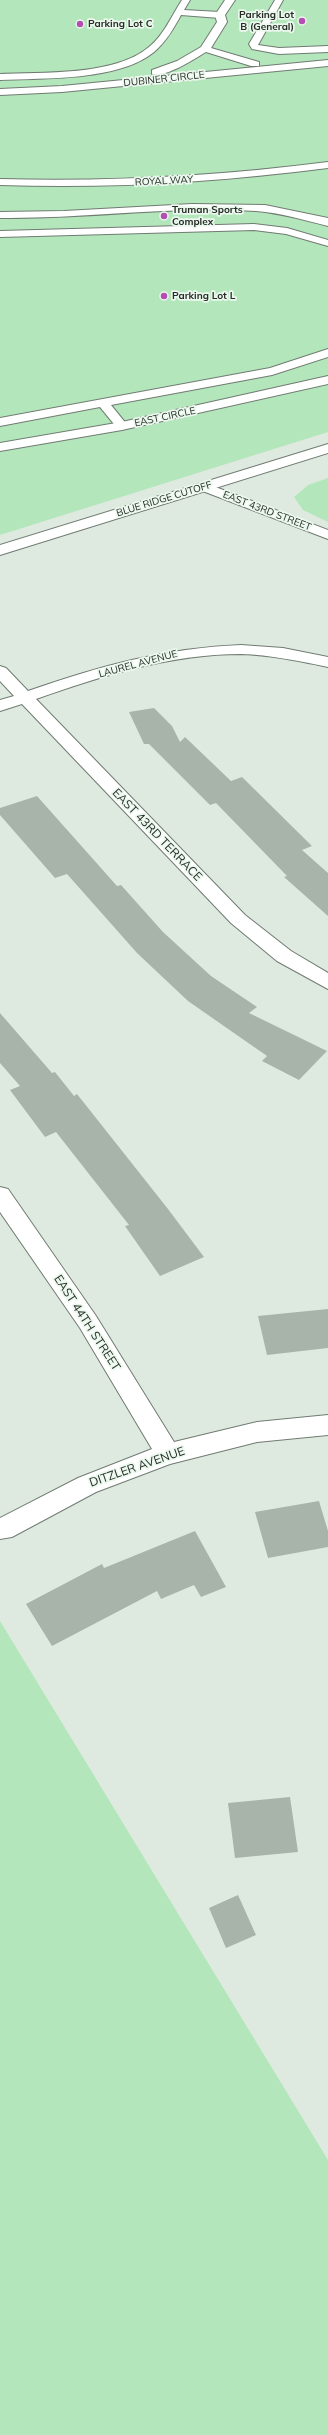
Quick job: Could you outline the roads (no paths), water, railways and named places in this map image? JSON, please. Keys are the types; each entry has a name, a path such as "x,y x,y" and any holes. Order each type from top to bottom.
{"street":[{"path":"120,84 181,63 206,49 222,22 220,15 230,0"},
{"path":"206,49 269,68"},
{"name":"DUBINER CIRCLE","path":"0,92 62,89 269,68 328,64"},
{"name":"ROYAL WAY","path":"0,182 55,185 161,182 250,176 328,165"},
{"path":"55,185 146,194"},
{"path":"168,196 257,208 328,222"},
{"path":"0,215 111,213 192,208 257,208"},
{"name":"EAST CIRCLE","path":"0,447 122,426 269,395 328,380"},
{"name":"BLUE RIDGE CUTOFF","path":"0,550 328,448"},
{"name":"EAST 43RD STREET","path":"205,487 328,535"},
{"name":"LAUREL AVENUE","path":"0,706 141,661 193,650 254,648 286,652 328,662"},
{"name":"EAST 43RD TERRACE","path":"0,671 24,698 238,919 284,956 328,982"},
{"name":"EAST 44TH STREET","path":"0,1195 88,1322 168,1454"},
{"name":"DITZLER AVENUE","path":"3,1529 87,1484 168,1454 257,1432 328,1425"}],"lane":[{"path":"0,77 56,74 117,64 147,53 156,45 186,0"},
{"path":"279,0 253,44 255,47 279,51 328,49"},
{"path":"178,12 220,15"},
{"path":"56,74 62,89"},
{"path":"0,234 254,227 287,231 328,243"},
{"path":"0,422 251,375 310,360 328,353"},
{"path":"251,375 269,395"},
{"path":"103,403 122,426"}],"place":[{"name":"Parking Lot B (General)","path":"302,21"},
{"name":"Parking Lot C","path":"80,24"},
{"name":"Truman Sports Complex","path":"164,216"},
{"name":"Parking Lot L","path":"164,296"}]}
